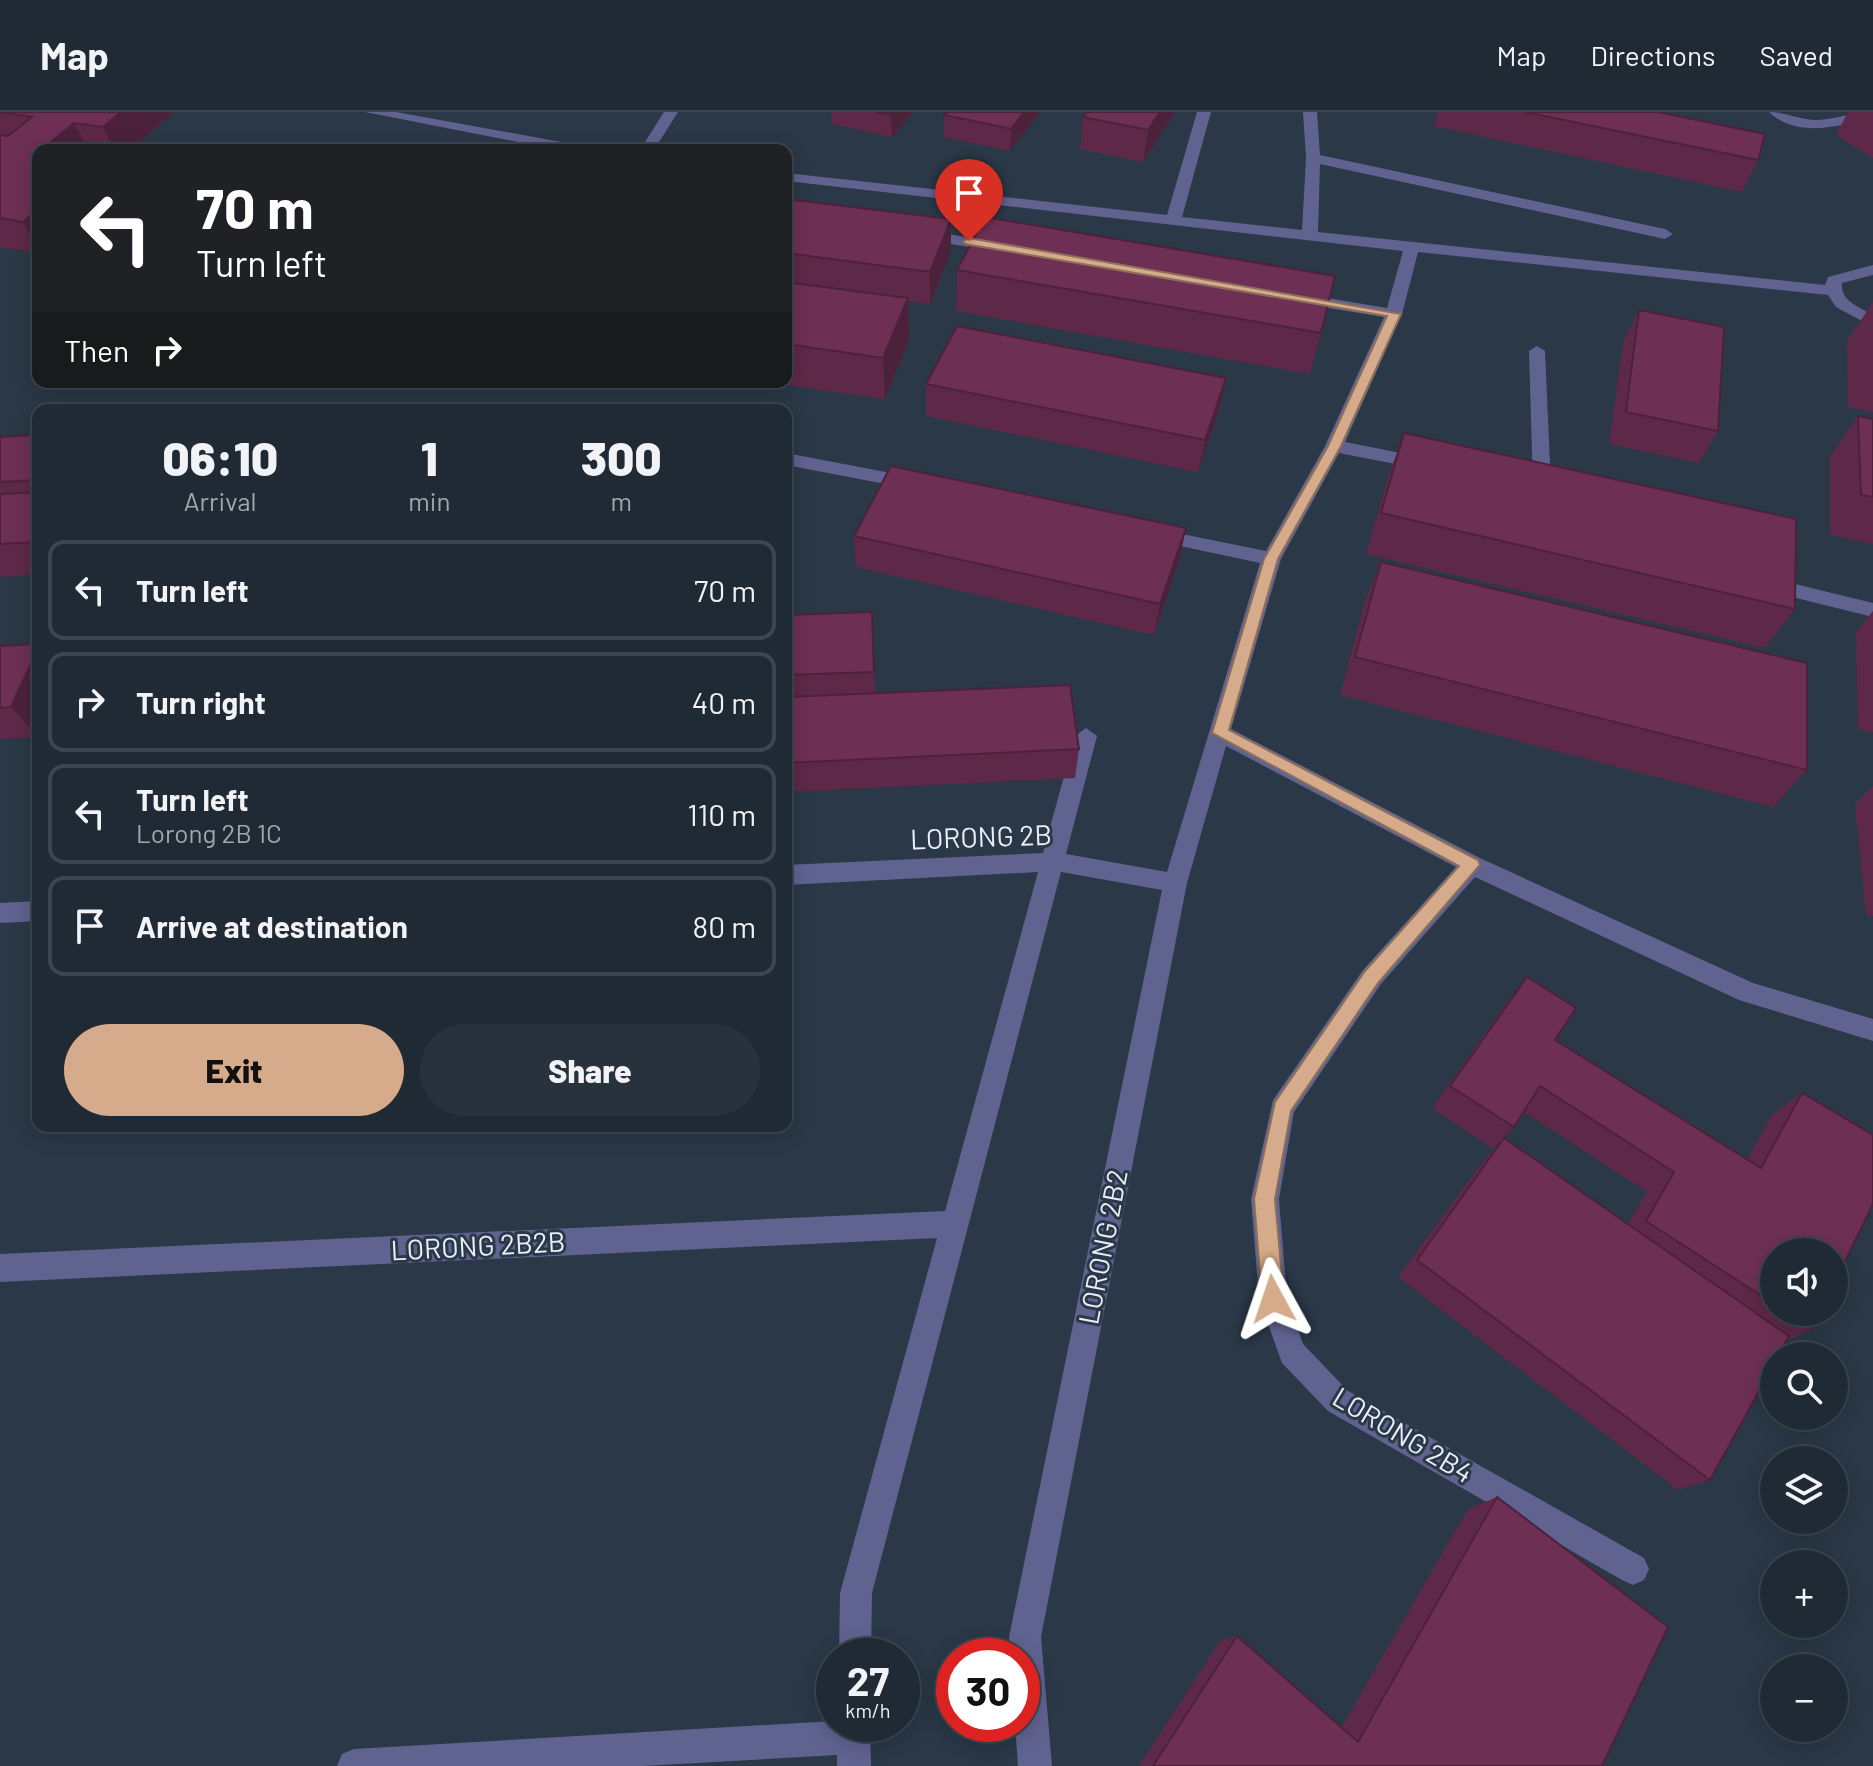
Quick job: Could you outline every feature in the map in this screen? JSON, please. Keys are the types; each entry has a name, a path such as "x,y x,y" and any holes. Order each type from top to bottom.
{"street":[{"path":"372,112 550,144"},
{"path":"651,144 671,112"},
{"path":"1174,219 1204,112"},
{"path":"1310,112 1313,158 1310,235"},
{"path":"1776,112 1803,125 1837,122 1873,113"},
{"path":"1313,158 1665,234"},
{"path":"792,178 1833,291"},
{"path":"908,234 1017,249"},
{"name":"LORONG 2B2","path":"1035,1766 1025,1637 1175,883 1271,559 1334,446 1394,314 1412,247"},
{"path":"1873,270 1843,275 1834,280 1833,291 1842,304 1873,322"},
{"path":"1284,295 1394,314"},
{"path":"1537,351 1542,487"},
{"path":"1334,446 1438,466"},
{"path":"792,460 933,488"},
{"path":"1133,530 1271,559"},
{"path":"1791,590 1873,610"},
{"path":"1220,733 1472,865 1748,992 1873,1030"},
{"path":"855,1638 856,1593 1055,862 1086,736"},
{"name":"LORONG 2B","path":"792,875 1055,862 1175,883"},
{"name":"LORONG 2B4","path":"1472,865 1372,977 1282,1108 1265,1199 1273,1299 1292,1353 1338,1401 1633,1569"},
{"path":"0,913 32,911"},
{"name":"LORONG 2B2B","path":"0,1268 956,1224"},
{"path":"354,1766 853,1742"}],"building":[{"path":"0,112 121,112 103,127 74,123 48,144 32,144 32,214 23,222 0,218 0,135 8,136 32,117"},
{"path":"947,112 1024,112 1011,129 944,115"},
{"path":"1087,112 1160,112 1148,130 1083,117"},
{"path":"1525,112 1658,112 1765,134 1758,160"},
{"path":"792,200 951,219 930,272 792,254"},
{"path":"985,217 1335,276 1321,333 957,270"},
{"path":"792,283 908,298 883,358 792,345"},
{"path":"1639,310 1724,327 1718,431 1626,412"},
{"path":"957,326 1226,378 1205,440 926,384"},
{"path":"1858,416 1873,419 1873,497 1861,495"},
{"path":"1404,433 1796,519 1795,609 1381,513"},
{"path":"32,435 32,480 0,482 0,437"},
{"path":"891,466 1186,528 1160,604 854,536"},
{"path":"32,492 32,542 0,544 0,494"},
{"path":"1381,562 1807,663 1807,770 1355,657"},
{"path":"872,612 874,672 792,675 792,615"},
{"path":"32,644 32,661 11,707 0,708 0,646"},
{"path":"1070,685 1079,749 792,763 792,697"},
{"path":"1527,977 1576,1008 1555,1040 1761,1168 1802,1093 1873,1135 1873,1204 1848,1255 1848,1238 1760,1238 1760,1295 1646,1221 1674,1172 1540,1086 1514,1127 1450,1086"},
{"path":"1504,1138 1760,1316 1760,1326 1775,1326 1789,1336 1786,1342 1760,1342 1760,1389 1710,1480 1417,1260"},
{"path":"1497,1497 1668,1627 1602,1766 1153,1766 1237,1636 1358,1742"}],"route":[{"path":"969,241 1394,314 1334,446 1271,559 1220,733 1472,865 1372,977 1282,1108 1265,1199 1273,1299"}]}
